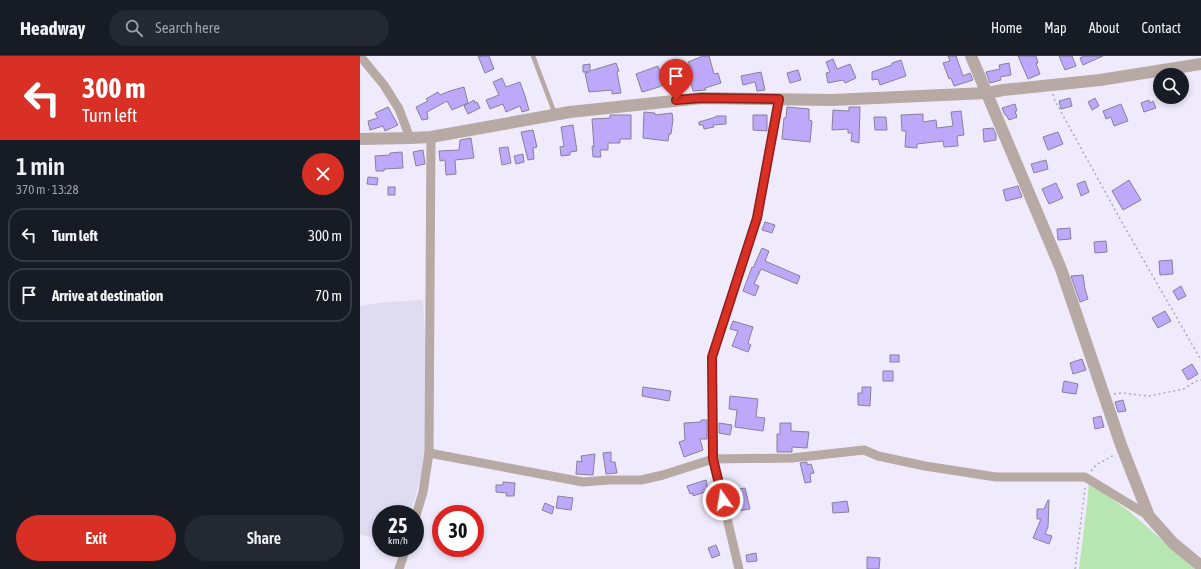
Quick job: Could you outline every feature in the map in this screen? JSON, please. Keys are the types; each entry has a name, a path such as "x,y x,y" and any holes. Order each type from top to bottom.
{"street":[{"path":"360,56 384,85 396,103 410,138"},
{"path":"971,56 1061,269 1121,445 1149,516"},
{"path":"360,139 431,137 555,114 702,98 832,100 986,93 1100,80 1201,64"},
{"path":"739,569 713,459 712,357 757,218 779,99"},
{"path":"419,505 423,492 429,453 431,137"},
{"path":"429,453 583,482 641,480 663,475 713,459 792,458 864,450 878,456 925,466 996,477 1085,476 1149,516 1173,543 1201,566"},
{"path":"400,569 403,557"}],"lane":[{"path":"533,56 555,114"}],"path":[{"path":"1050,85 1056,101 1120,220 1201,360"},
{"path":"1105,397 1121,393 1149,396 1184,388 1196,381 1201,380"},
{"path":"1076,569 1084,506 1085,476 1096,465 1117,454 1121,445"}],"shaded area":[{"path":"423,300 427,366 426,459 413,505 372,505 372,537 360,534 360,306 386,302"}],"green space":[{"path":"1089,482 1130,512 1195,569 1079,569"}],"building":[{"path":"478,56 489,56 494,69 485,73"},
{"path":"703,56 709,56 714,74 718,73 721,83 705,88 706,90 693,91 691,83 678,87 676,79 659,87 642,92 636,74 658,66 661,74 690,65 688,62"},
{"path":"948,56 956,56 963,76 970,73 973,80 954,86 951,78 949,79 943,63 950,61"},
{"path":"1018,56 1036,56 1038,63 1036,63 1040,74 1028,79"},
{"path":"1059,56 1072,56 1076,66 1065,70"},
{"path":"1084,56 1103,56 1083,65 1080,58"},
{"path":"833,59 837,69 850,64 856,78 845,83 843,80 828,83 826,73 830,72 826,62"},
{"path":"901,60 906,76 880,85 878,79 872,80 872,72"},
{"path":"616,63 619,71 617,72 621,93 612,94 612,90 589,92 585,73 589,72 583,72 583,65 590,64 590,71"},
{"path":"1009,63 1011,75 1000,77 1001,80 990,83 986,72 1000,69 999,65"},
{"path":"798,70 801,80 790,83 787,73"},
{"path":"761,72 765,90 757,91 755,82 743,85 741,76"},
{"path":"502,78 506,87 520,82 529,110 522,112 520,106 506,112 503,104 490,109 486,100 499,95 493,82"},
{"path":"464,87 468,103 452,110 447,101 427,112 428,119 422,120 416,107 428,101 426,99 438,92 440,95"},
{"path":"1070,98 1072,106 1061,109 1059,101"},
{"path":"1095,98 1099,106 1092,110 1088,102"},
{"path":"474,100 480,108 468,114 464,106"},
{"path":"1149,100 1150,103 1153,101 1156,108 1144,112 1141,103"},
{"path":"1015,104 1017,117 1009,120 1002,108"},
{"path":"1121,104 1128,121 1114,126 1111,117 1106,119 1103,111"},
{"path":"388,107 398,125 385,131 383,126 370,130 368,121 378,118 375,113"},
{"path":"787,107 809,109 809,120 812,121 810,142 782,139 784,118 786,118"},
{"path":"849,107 860,107 859,143 851,141 852,133 848,133 848,129 832,130 833,110 849,111"},
{"path":"961,111 964,135 957,136 958,146 944,147 943,141 917,144 917,148 905,147 906,131 902,131 901,115 923,114 923,122 936,120 937,128 953,126 951,112"},
{"path":"644,112 655,113 655,115 672,113 673,120 671,134 669,134 668,141 643,138"},
{"path":"610,115 631,115 631,139 620,139 620,143 608,143 608,150 600,150 601,157 593,157 592,146 594,147 592,119 610,118"},
{"path":"753,115 767,115 767,131 753,130"},
{"path":"716,116 726,116 726,124 713,125 714,127 704,129 703,125 699,125 699,122"},
{"path":"874,117 886,117 887,130 875,130"},
{"path":"573,125 577,151 570,152 570,155 561,156 560,147 564,146 561,127"},
{"path":"993,128 996,134 996,140 984,142 983,129"},
{"path":"533,130 537,147 533,148 534,159 528,160 521,132"},
{"path":"1058,132 1063,144 1048,150 1043,137"},
{"path":"471,138 474,158 455,160 456,174 446,175 445,160 440,161 439,151 459,150 460,140"},
{"path":"508,147 511,163 502,165 499,148"},
{"path":"423,150 425,164 416,166 413,152"},
{"path":"402,152 403,168 376,171 375,156 390,155 390,153"},
{"path":"523,154 524,162 516,164 514,156"},
{"path":"1046,160 1048,169 1034,173 1031,164"},
{"path":"368,177 378,178 377,185 367,184"},
{"path":"1129,180 1141,200 1123,210 1112,191"},
{"path":"1085,181 1089,192 1081,196 1077,184"},
{"path":"1056,183 1063,198 1049,204 1042,189"},
{"path":"1018,186 1022,197 1006,201 1003,190"},
{"path":"388,187 395,187 395,195 388,195"},
{"path":"765,222 775,225 772,233 762,230"},
{"path":"1070,228 1071,239 1058,240 1057,229"},
{"path":"1106,241 1107,252 1095,253 1094,242"},
{"path":"762,248 769,251 765,261 800,276 797,284 761,269 754,284 759,286 755,296 743,291 752,267 753,268"},
{"path":"1172,260 1173,274 1160,275 1159,261"},
{"path":"1083,275 1088,299 1080,302 1071,276"},
{"path":"1181,286 1186,296 1178,300 1173,291"},
{"path":"1165,311 1171,321 1158,328 1152,318"},
{"path":"733,321 753,327 748,343 751,345 748,352 732,346 738,331 730,329"},
{"path":"890,355 899,355 899,362 890,362"},
{"path":"1082,359 1086,370 1073,374 1070,363"},
{"path":"1192,364 1198,374 1188,380 1182,370"},
{"path":"883,371 893,371 893,381 883,381"},
{"path":"1064,381 1078,384 1076,394 1062,392"},
{"path":"643,387 671,391 669,401 642,396"},
{"path":"862,387 871,387 870,406 858,405 858,393 862,393"},
{"path":"730,396 758,399 756,417 765,418 763,431 735,427 737,410 729,409"},
{"path":"1123,400 1126,411 1118,412 1115,402"},
{"path":"1101,416 1104,427 1095,429 1093,418"},
{"path":"701,420 707,420 707,439 700,439 703,450 684,457 679,442 685,440 684,423 701,422"},
{"path":"719,423 732,425 730,435 719,433"},
{"path":"780,423 791,423 791,431 809,432 807,448 792,447 792,452 777,452 777,434 780,434"},
{"path":"611,452 611,462 615,462 617,473 606,474 603,453"},
{"path":"595,454 593,475 576,474 577,461 582,462 581,456"},
{"path":"807,462 807,465 811,464 814,473 810,474 811,482 805,483 800,463"},
{"path":"706,480 708,489 705,490 705,492 693,496 693,493 690,494 687,486"},
{"path":"503,482 515,483 514,496 506,496 507,493 496,492 496,485 503,485"},
{"path":"737,487 738,489 745,488 750,509 738,511 737,501 731,502 729,489"},
{"path":"558,496 573,498 571,510 556,508"},
{"path":"1048,500 1048,527 1045,534 1052,536 1049,544 1033,538 1041,519 1037,519 1037,509 1044,509"},
{"path":"847,501 849,512 833,513 832,503"},
{"path":"545,503 554,507 552,514 542,510"},
{"path":"716,545 720,555 712,558 708,548"},
{"path":"756,553 757,561 747,562 746,555"},
{"path":"867,557 880,558 879,569 867,569"}],"route":[{"path":"676,100 702,98 779,99 757,218 712,357 713,459 723,500"}]}
